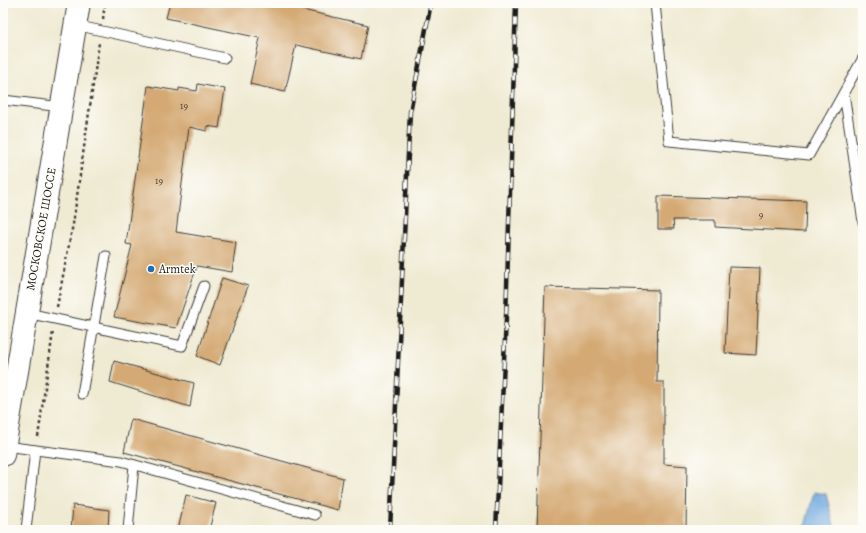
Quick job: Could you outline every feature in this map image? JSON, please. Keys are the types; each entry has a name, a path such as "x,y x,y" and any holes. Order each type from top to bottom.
{"main road":[{"name":"МОСКОВСКОЕ ШОССЕ","path":"4,450 79,3"}],"lane":[{"path":"655,3 669,141 808,155 863,58"},
{"path":"75,25 225,58"},
{"path":"844,93 863,222"},
{"path":"3,100 62,107"},
{"path":"82,394 106,256"},
{"path":"27,313 182,346 204,286"},
{"path":"4,450 36,450 121,461 315,515"},
{"path":"26,530 36,450"},
{"path":"128,530 134,465"}],"path":[{"path":"36,450 55,319 73,224 105,3"}],"water":[{"path":"814,492 826,494 835,530 804,530"}],"building":[{"path":"170,3 272,3 368,25 361,59 296,45 285,92 250,84 260,38 166,18"},
{"path":"198,84 225,89 219,128 207,126 207,131 189,127 176,232 236,242 232,272 197,266 176,328 114,317 132,245 126,244 148,86 179,91 179,88 197,91"},
{"path":"658,196 806,201 805,232 715,227 715,220 673,220 674,229 658,229"},
{"path":"729,267 760,268 756,355 725,353"},
{"path":"222,278 248,286 220,365 197,356"},
{"path":"545,287 658,290 657,382 664,382 664,464 687,466 686,530 537,530"},
{"path":"114,361 194,383 190,407 110,382"},
{"path":"131,419 343,478 338,510 124,452"},
{"path":"186,495 216,503 209,530 178,530"},
{"path":"73,505 109,510 108,530 71,530"}],"railway":[{"path":"390,530 410,112 431,3"},
{"path":"496,530 506,318 516,3"}],"place":[{"name":"Armtek","path":"151,269"}]}
